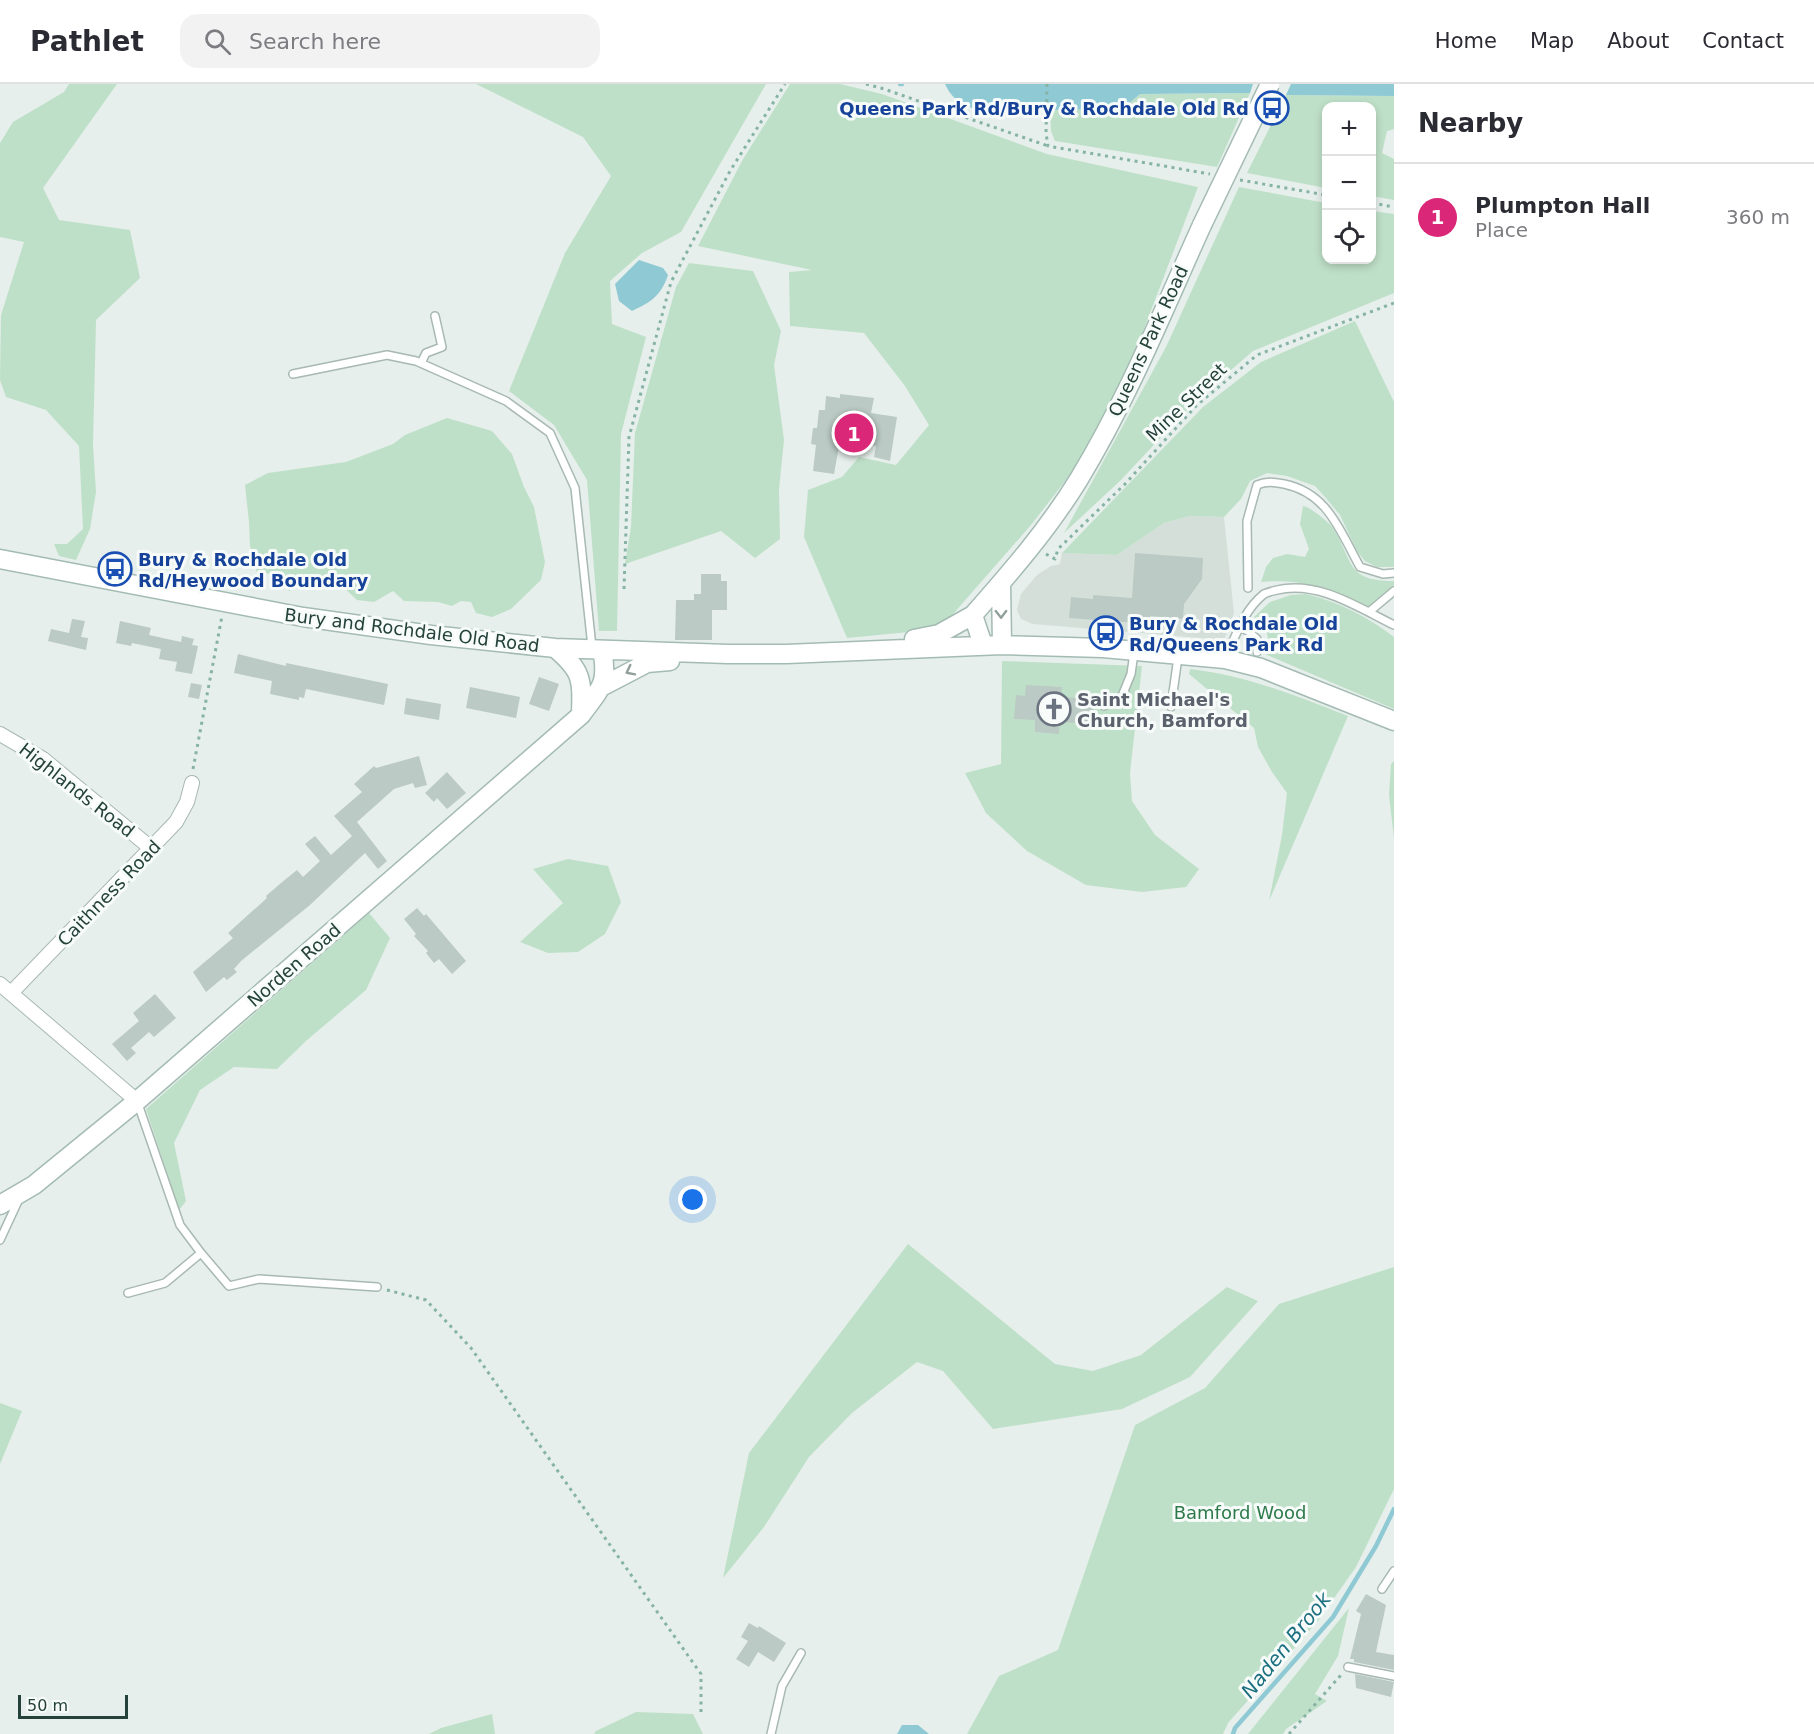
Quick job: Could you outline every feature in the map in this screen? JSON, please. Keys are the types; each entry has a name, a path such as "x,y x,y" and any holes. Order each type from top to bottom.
{"street":[{"name":"Queens Park Road","path":"973,615 1033,546 1079,480 1135,378 1202,225 1270,84"},
{"name":"Bury and Rochdale Old Road","path":"0,559 225,604 364,626 555,648 728,654 992,645 1103,648 1225,659 1262,668 1394,721"},
{"path":"992,645 1001,583"},
{"name":"Bury and Rochdale Old Road","path":"830,652 849,644 939,634 973,615"},
{"path":"973,615 992,645"},
{"path":"555,648 573,663 578,674 581,687 581,715"},
{"path":"597,650 605,668 603,686"},
{"path":"581,715 597,650"},
{"path":"603,686 647,663 728,654"},
{"name":"Norden Road","path":"0,1205 21,1194 137,1101 581,715 603,686"},
{"name":"Highlands Road","path":"0,734 43,759 152,849"},
{"name":"Caithness Road","path":"5,988 152,849 176,822 187,802 192,783"},
{"path":"5,988 137,1101"}],"lane":[{"path":"421,363 426,353 442,347 435,316"},
{"path":"293,374 387,355 421,363 506,401 550,433 575,488 597,650"},
{"path":"1248,588 1247,521 1257,485 1268,481 1299,487 1323,503 1360,567 1383,574 1394,573"},
{"path":"1225,659 1244,616 1266,593 1300,586 1326,593 1394,625"},
{"path":"1369,612 1394,591"},
{"path":"1239,627 1257,639 1257,652"},
{"path":"1104,706 1122,696 1131,674 1135,651"},
{"path":"1172,707 1178,654"},
{"path":"137,1101 180,1225 229,1286 259,1279 377,1287"},
{"path":"0,1240 21,1194"},
{"path":"128,1293 165,1283 201,1253"},
{"path":"1382,1589 1394,1571"},
{"path":"771,1734 782,1686 801,1653"},
{"path":"1348,1667 1394,1676"}],"path":[{"path":"624,589 629,437 671,282 730,171 784,84"},
{"path":"866,84 1048,146 1210,175"},
{"path":"1047,84 1048,146"},
{"path":"1234,179 1322,194"},
{"path":"1376,204 1394,207"},
{"name":"Mine Street","path":"1033,546 1055,559 1058,549 1125,484 1197,405 1257,355 1394,303"},
{"path":"192,783 225,604"},
{"path":"377,1287 426,1300 471,1348 701,1674 701,1714"},
{"path":"1289,1734 1348,1667"}],"shaded area":[{"path":"1190,516 1224,517 1234,613 1224,640 1033,624 1021,619 1017,610 1021,594 1037,575 1051,566 1060,564 1062,553 1117,555 1164,523"}],"green space":[{"path":"69,84 117,84 43,188 59,220 130,230 140,278 96,320 93,445 96,492 90,529 76,560 59,556 54,544 67,544 83,529 79,446 46,410 6,397 0,380 1,315 24,242 0,237 0,143 13,122 64,92"},
{"path":"476,84 766,84 681,232 642,253 610,281 612,324 646,337 621,434 617,631 599,631 587,480 554,425 509,391 565,253 611,176 583,137"},
{"path":"790,84 840,84 882,94 1047,154 1198,187 1128,371 1073,471 1031,525 940,629 847,638 804,537 808,490 842,477 859,457 896,465 929,425 905,386 864,333 790,326 789,272 812,270 698,246 743,159"},
{"path":"1250,93 1217,167 1055,141 1051,131 1050,110 1122,109 1140,94"},
{"path":"1286,95 1394,96 1394,129 1387,131 1382,153 1394,159 1394,200 1376,197 1376,102 1322,102 1322,187 1247,173"},
{"path":"1239,187 1322,202 1322,264 1376,264 1376,212 1394,214 1394,293 1253,351 1194,402 1121,480 1064,533 1166,347"},
{"path":"689,263 753,271 781,331 774,365 784,440 779,489 780,539 755,558 721,531 625,564 631,527 635,433 676,287"},
{"path":"1355,321 1394,402 1394,567 1377,567 1365,561 1357,551 1340,515 1315,486 1287,476 1267,473 1250,481 1241,499 1224,517 1190,516 1164,523 1117,555 1062,553 1203,407 1261,362"},
{"path":"447,418 492,431 512,454 534,507 545,562 541,580 511,609 492,617 476,613 471,602 461,601 452,606 438,602 404,601 393,591 374,602 357,600 340,584 332,580 305,585 289,591 273,574 257,573 250,546 245,485 268,473 346,462 393,444 405,435"},
{"path":"1303,506 1332,526 1353,567 1359,573 1378,580 1394,581 1394,585 1370,608 1344,595 1317,586 1276,581 1261,582 1266,567 1273,558 1287,554 1305,557 1309,549 1300,524"},
{"path":"1306,594 1353,611 1394,637 1394,709 1265,654 1268,643 1267,634 1254,617 1270,602 1291,595"},
{"path":"1002,661 1142,666 1130,773 1132,801 1155,835 1199,869 1186,887 1142,892 1086,885 1027,851 986,813 965,773 1001,764"},
{"path":"1190,669 1251,681 1348,716 1269,901 1282,835 1287,793 1258,747 1254,728 1189,674"},
{"path":"1394,761 1394,838 1389,795 1391,764"},
{"path":"568,859 608,866 621,902 605,934 578,952 548,953 520,942 563,903 533,869"},
{"path":"369,913 390,938 366,990 277,1069 234,1067 200,1090 174,1143 186,1201 179,1210 146,1109"},
{"path":"908,1244 1055,1364 1093,1371 1141,1355 1227,1287 1258,1301 1190,1377 1122,1409 993,1429 943,1371 917,1362 852,1413 809,1457 764,1527 723,1578 749,1453"},
{"name":"Bamford Wood","path":"1394,1267 1394,1489 1356,1567 1318,1621 1228,1723 1223,1734 967,1734 999,1676 1058,1650 1135,1425 1205,1388 1279,1304"},
{"path":"0,1403 22,1411 0,1464"},
{"path":"1349,1608 1338,1656 1315,1694 1327,1701 1286,1729 1283,1734 1248,1734"},
{"path":"636,1712 693,1714 703,1734 594,1734"},
{"path":"492,1714 495,1734 429,1734 441,1728"}],"water":[{"path":"945,84 1043,84 1042,109 1002,112 975,109 952,96"},
{"path":"1054,84 1253,84 1250,93 1140,94 1122,109 1050,110"},
{"path":"1291,84 1394,84 1394,96 1286,95"},
{"path":"639,260 663,268 668,275 654,298 632,311 619,301 615,284"},
{"path":"902,1725 918,1725 929,1734 897,1734"}],"building":[{"path":"840,394 874,398 871,413 897,417 890,461 874,457 876,446 840,441 834,474 813,471 816,445 811,444 813,428 817,428 819,410 825,410 826,396 840,398"},
{"path":"1135,553 1203,558 1202,579 1184,604 1183,619 1150,616 1150,624 1069,618 1071,597 1093,599 1093,595 1132,598"},
{"path":"701,574 721,574 721,581 727,581 727,610 712,610 712,640 675,640 676,600 694,600 694,594 701,594"},
{"path":"72,619 85,621 81,637 88,638 86,650 48,641 51,629 69,633"},
{"path":"120,621 151,628 149,635 181,642 182,636 194,639 192,645 198,646 192,674 175,671 177,662 159,659 161,649 132,643 131,646 116,643"},
{"path":"238,654 286,666 286,663 388,684 384,705 306,689 304,698 299,697 299,700 270,694 272,681 234,673"},
{"path":"539,677 559,684 549,711 529,704"},
{"path":"191,683 202,685 199,699 188,697"},
{"name":"Saint Michael's Church, Bamford","path":"1026,685 1062,687 1061,697 1094,699 1093,724 1060,722 1059,734 1035,732 1035,720 1014,719 1016,695 1025,696"},
{"path":"470,687 520,697 516,718 466,708"},
{"path":"406,698 441,704 439,720 404,714"},
{"path":"419,756 427,785 415,788 413,783 394,789 357,822 387,861 378,869 365,853 310,905 241,961 234,969 237,972 227,980 224,977 206,992 193,972 233,938 228,933 267,898 266,896 297,870 303,877 320,861 305,844 315,836 331,855 352,836 334,816 362,792 354,784 374,766 376,768"},
{"path":"447,772 466,793 447,809 437,798 434,802 425,793"},
{"path":"417,908 424,916 426,914 466,961 452,974 439,959 434,963 426,953 428,951 414,936 416,934 404,919"},
{"path":"155,994 176,1018 154,1037 149,1032 131,1048 136,1053 127,1061 112,1044 139,1021 133,1013"},
{"path":"1366,1594 1386,1605 1376,1652 1394,1655 1394,1670 1354,1662 1354,1659 1350,1659 1361,1614 1356,1611"},
{"path":"749,1623 758,1628 759,1626 786,1643 774,1662 758,1652 749,1667 736,1659 748,1641 741,1637"},
{"path":"1355,1674 1394,1682 1391,1697 1356,1688"}],"waterway":[{"path":"989,84 1007,97 1088,92"},
{"name":"Naden Brook","path":"1233,1734 1235,1728 1333,1617 1376,1546 1394,1509"}],"place":[{"name":"Queens Park Rd/Bury & Rochdale Old Rd","path":"1272,108"},
{"name":"Plumpton Hall","path":"854,433"},
{"name":"Bury & Rochdale Old Rd/Heywood Boundary","path":"115,569"},
{"name":"Bury & Rochdale Old Rd/Queens Park Rd","path":"1106,633"},
{"name":"Saint Michael's Church, Bamford","path":"1054,709"}]}
